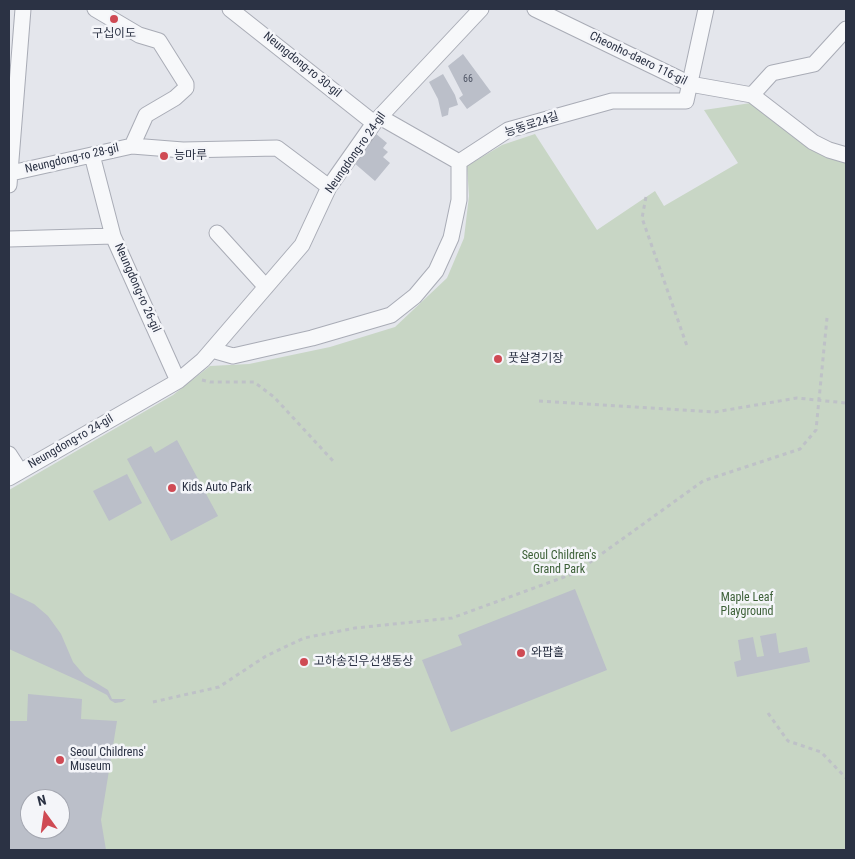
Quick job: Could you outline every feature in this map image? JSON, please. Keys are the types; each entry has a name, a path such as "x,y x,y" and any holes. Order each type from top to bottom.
{"street":[{"path":"10,179 12,123 22,9"},
{"name":"Neungdong-ro 28-gil","path":"95,9 139,35 159,41 184,79 186,88 175,98 146,115 132,146"},
{"name":"Neungdong-ro 30-gil","path":"230,9 377,120 459,162"},
{"name":"Neungdong-ro 24-gil","path":"14,474 183,377 212,350 302,245 329,187 377,120 481,9"},
{"name":"Cheonho-daero 116-gil","path":"536,9 690,84 752,95 813,142 829,150 846,155"},
{"path":"690,84 706,9"},
{"path":"752,95 772,73 814,64 846,29"},
{"name":"능동로24길","path":"459,162 508,130 612,101 686,100 690,84"},
{"name":"Neungdong-ro 28-gil","path":"10,179 92,155 132,146 183,150 277,148 329,187"},
{"path":"92,155 114,236"},
{"path":"212,350 233,356 312,338 391,316 414,296 436,271 452,238 459,200 459,162"},
{"path":"217,233 266,287"},
{"name":"Neungdong-ro 26-gil","path":"9,239 114,236 183,377"},
{"path":"9,454 14,474"}],"path":[{"path":"646,197 642,218 687,346"},
{"path":"153,702 219,687 266,656 304,638 355,628 452,618 575,574 703,481 800,449 816,430 827,318"},
{"path":"183,377 210,382 254,382 274,397 334,462"},
{"path":"539,401 716,412 797,398 846,403"},
{"path":"768,713 788,740 821,752 846,778"}],"green space":[{"name":"Seoul Children's Grand Park","path":"751,103 813,150 828,158 846,163 846,850 9,850 9,490 173,395 210,366 249,364 330,347 395,327 447,278 464,238 469,196 467,166 502,145 535,134 597,230 655,191 664,206 738,163 704,110"}],"building":[{"path":"463,54 491,92 467,109 459,98 463,95 448,66"},
{"path":"443,74 455,95 458,105 449,108 448,115 442,117 438,99 429,82"},
{"path":"375,133 387,143 383,148 388,152 383,157 390,163 375,181 353,162"},
{"name":"Kids Auto Park","path":"177,440 218,516 171,541 127,459 151,446 155,453"},
{"path":"127,474 142,503 109,521 93,491"},
{"name":"와팝홀","path":"575,589 607,670 451,732 422,660 462,645 458,635"},
{"path":"9,592 34,604 48,616 61,634 73,662 85,676 108,690 112,699 126,699 115,703 107,695 84,683 9,649"},
{"path":"776,633 779,653 807,647 810,662 737,677 734,662 741,660 738,640 753,637 757,657 764,656 760,636"},
{"name":"Seoul Childrens' Museum","path":"28,694 82,699 81,719 117,721 101,820 106,850 9,850 9,721 27,721"}],"place":[{"name":"구십이도","path":"114,19"},
{"name":"능마루","path":"164,156"},
{"name":"풋살경기장","path":"498,359"},
{"name":"Kids Auto Park","path":"172,488"},
{"name":"와팝홀","path":"521,653"},
{"name":"고하송진우선생동상","path":"304,662"},
{"name":"Seoul Childrens' Museum","path":"60,760"}],"park label":[{"name":"Maple Leaf Playground","path":"747,605"}]}
